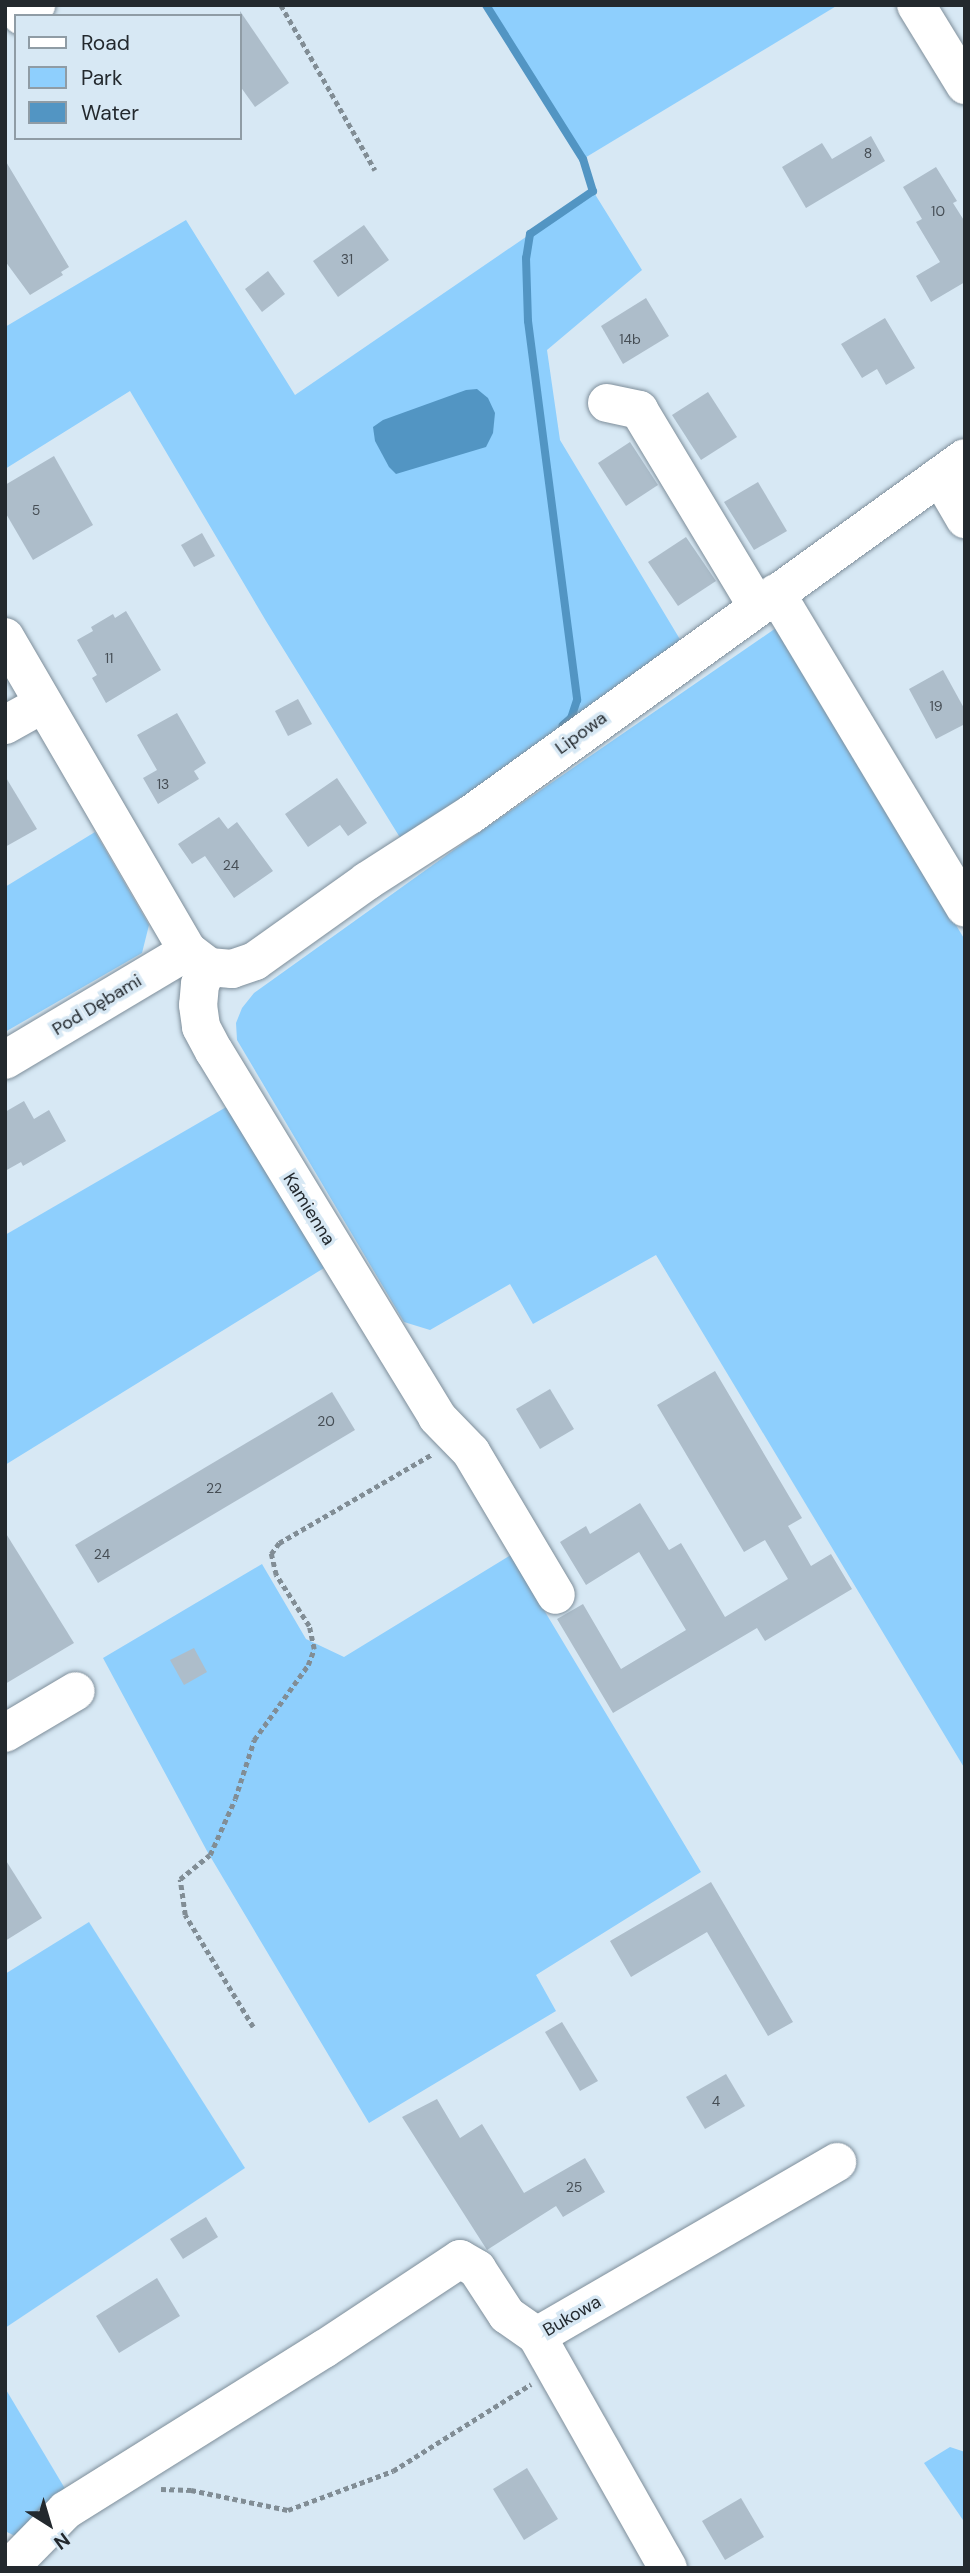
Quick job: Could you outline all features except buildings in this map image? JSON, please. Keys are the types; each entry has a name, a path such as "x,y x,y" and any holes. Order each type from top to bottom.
{"street":[{"path":"916,5 965,85"},
{"path":"607,403 639,410 766,599 965,908"},
{"path":"952,467 965,519"},
{"name":"Lipowa","path":"199,959 232,968 255,961 367,881 470,814 952,467"},
{"path":"5,637 199,959"},
{"path":"5,725 43,704"},
{"name":"Pod Dębami","path":"5,1060 199,959"},
{"name":"Kamienna","path":"199,959 198,1005 201,1027 437,1417 471,1452 556,1595"},
{"path":"5,1733 76,1691"},
{"name":"Bukowa","path":"547,2353 837,2162"},
{"path":"17,2561 66,2510 324,2349 460,2259 477,2269 508,2315 547,2353 668,2568"}],"path":[{"path":"281,5 375,170"},
{"path":"253,2027 185,1915 180,1879 209,1855 236,1799 254,1740 308,1665 314,1650 309,1626 276,1575 271,1554 279,1543 459,1439"},
{"path":"152,2489 191,2490 288,2510 393,2471 547,2353"}],"green space":[{"path":"486,5 838,5 583,159"},
{"path":"593,191 642,270 547,350 560,440 681,641 404,844 266,621 130,391 5,469 5,327 186,220 295,395"},
{"path":"776,628 965,940 965,1769 656,1255 533,1324 510,1284 430,1330 404,1322 237,1040 236,1023 242,1008 254,993 451,852"},
{"path":"95,832 149,925 142,953 5,1032 5,887"},
{"path":"228,1106 324,1268 5,1465 5,1235"},
{"path":"511,1555 701,1872 536,1975 556,2011 369,2123 207,1851 103,1658 262,1564 306,1639 344,1657"},
{"path":"89,1922 245,2168 5,2328 5,1974"},
{"path":"5,2388 67,2492 15,2536 5,2531"},
{"path":"950,2447 965,2452 965,2523 924,2463"}],"water":[{"path":"477,389 488,398 495,413 493,433 486,447 396,474 389,467 375,441 373,427 383,420 466,390"}],"waterway":[{"path":"486,5 583,159 593,191 530,234 526,258 528,321 577,700 571,718 563,725"}]}
